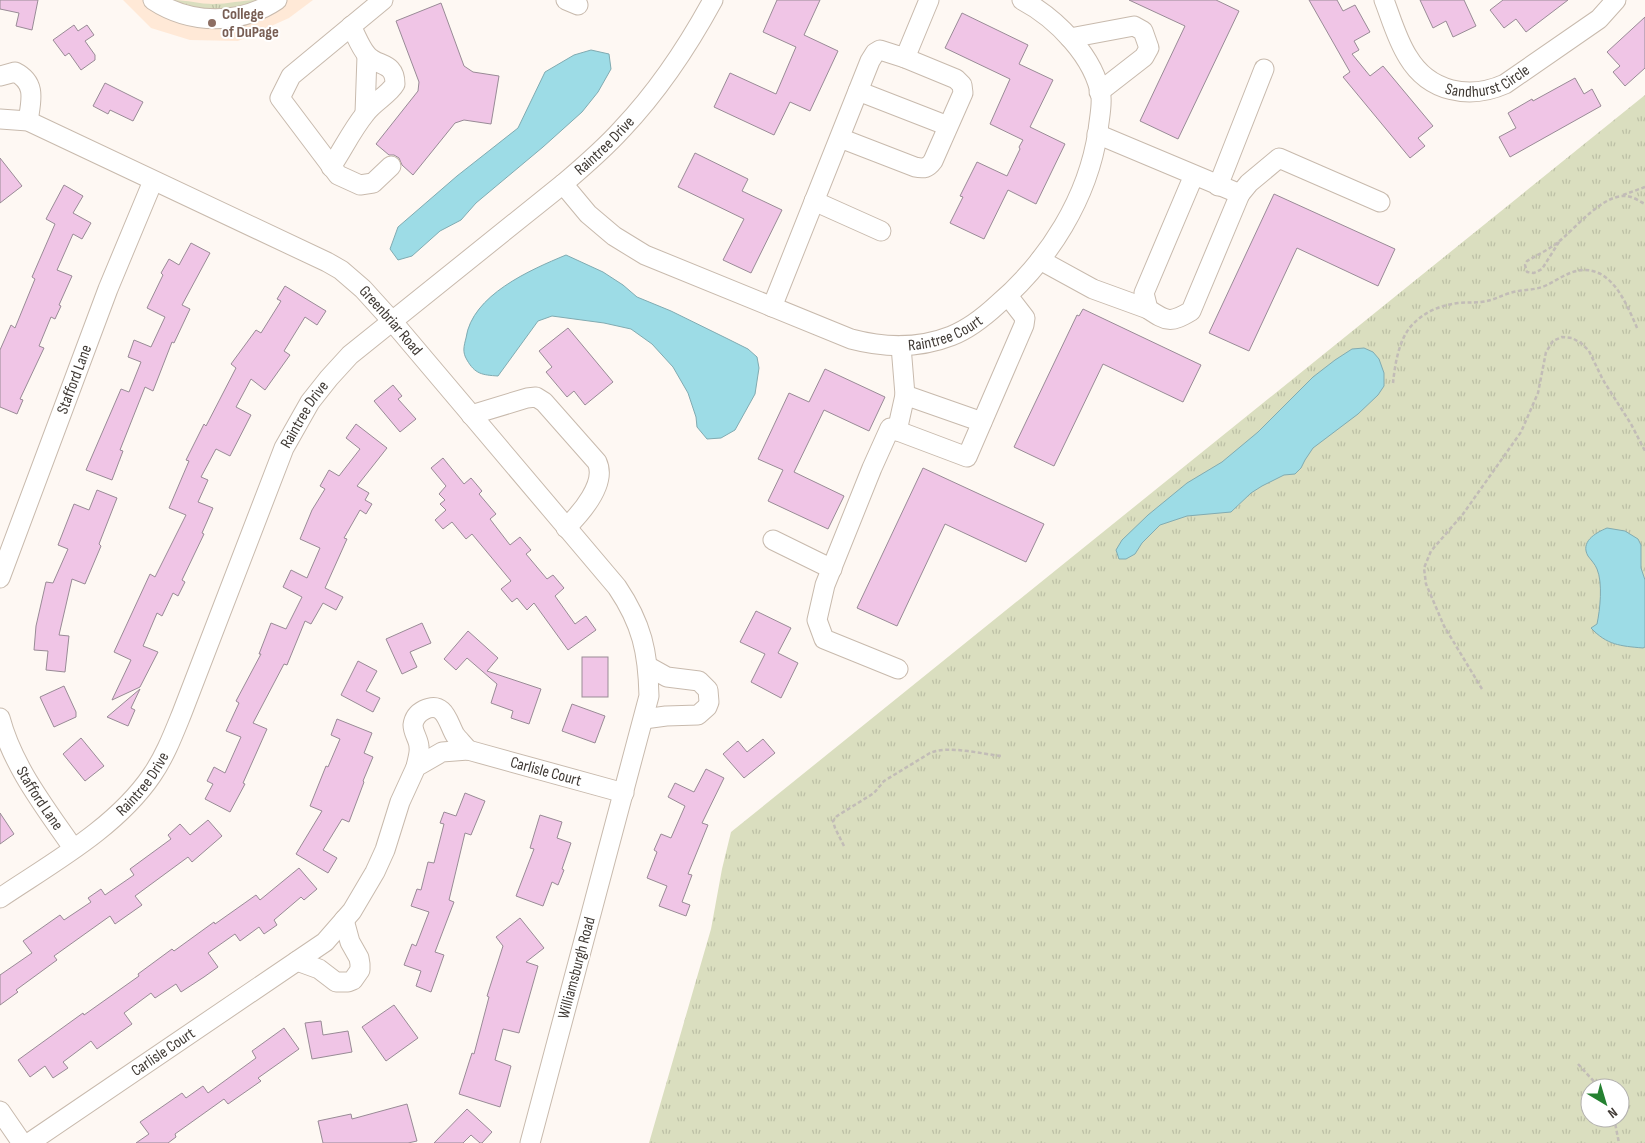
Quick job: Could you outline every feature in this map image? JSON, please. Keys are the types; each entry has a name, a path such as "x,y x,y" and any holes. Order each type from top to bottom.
{"street":[{"path":"153,0 180,14 214,20 234,18 254,12 277,0"},
{"path":"383,0 291,76 280,98 338,175 360,185 373,183 391,166"},
{"path":"905,58 929,0"},
{"name":"Raintree Court","path":"563,184 588,214 614,236 646,255 851,339 872,344 901,346 930,342 951,336 971,326 1008,296 1040,260 1063,228 1076,204 1095,150 1101,97 1093,70 1070,38 1052,21 1022,0"},
{"name":"Sandhurst Circle","path":"1384,0 1406,55 1413,64 1431,80 1444,87 1463,93 1490,90 1505,84 1599,19 1616,0"},
{"name":"Raintree Drive","path":"0,898 116,816 132,800 151,776 166,752 270,480 295,427 310,402 350,355 597,155 644,105 679,57 707,2"},
{"path":"351,26 368,56 365,113"},
{"path":"1070,38 1134,26 1143,32 1150,48 1144,57 1099,92"},
{"path":"772,307 870,61 875,53 880,50 886,51 960,81 962,85 963,93 930,166 922,168 840,138"},
{"path":"331,166 365,113 381,97 392,90 395,84 393,71 368,56"},
{"path":"1218,186 1264,69"},
{"path":"0,76 15,72 25,76 32,93 13,120"},
{"path":"858,91 948,126"},
{"name":"Greenbriar Road","path":"13,120 153,181 327,262 341,270 363,289 617,587 638,624 649,667 650,696 624,793"},
{"path":"1097,134 1240,194"},
{"path":"1040,260 1094,289 1148,309 1163,319 1177,319 1191,311 1240,194 1249,183 1279,158 1380,202"},
{"path":"1148,309 1144,293 1194,175"},
{"name":"Stafford Lane","path":"0,578 108,290 153,181"},
{"path":"814,201 881,231"},
{"path":"898,668 824,639 817,620 825,585 890,428 967,457 1024,325 1025,318 1008,296"},
{"path":"897,431 905,395 901,346"},
{"path":"905,395 982,422"},
{"path":"471,415 536,397 544,402 597,462 600,468 600,479 581,513 566,528"},
{"path":"773,540 832,569"},
{"path":"644,720 666,716 698,715 707,707 709,702 708,690 699,681 667,676 649,667"},
{"name":"Carlisle Court","path":"29,1143 325,942 352,911 375,872 385,850 400,802 416,767 419,748 413,727 414,721 422,711 427,709 440,710 445,713 456,735 468,750"},
{"name":"Stafford Lane","path":"0,718 22,772 73,848"},
{"name":"Carlisle Court","path":"416,767 442,752 468,750 624,793"},
{"name":"Williamsburgh Road","path":"530,1143 624,793"},
{"path":"297,961 319,970 336,982 353,980 360,970 360,964 359,958 350,942 344,920"},
{"path":"0,1111 22,1143"}],"path":[{"path":"1559,242 1542,269 1534,273 1527,272 1525,265 1528,261 1559,242 1597,208 1645,187"},
{"path":"1620,197 1629,197 1645,204"},
{"path":"1393,383 1394,371 1407,332 1412,325 1427,313 1448,304 1487,302 1510,293 1539,288 1572,271 1597,272 1611,282 1630,312 1638,330"},
{"path":"1482,688 1444,626 1426,584 1424,568 1431,551 1463,514 1521,432 1538,393 1546,352 1553,341 1562,337 1572,338 1589,351 1603,380 1631,424 1645,451"},
{"path":"844,846 833,821 837,816 874,793 884,781 935,750 1001,756"},
{"path":"1578,1064 1591,1078"},
{"path":"1616,1128 1619,1143"}],"shaded area":[{"name":"College of DuPage","path":"123,0 313,0 289,18 238,41 190,40 151,28"}],"green space":[{"path":"173,0 213,4 258,0 226,8 205,9"},
{"path":"1645,95 1645,1143 649,1143 711,929 731,832"}],"water":[{"path":"591,50 609,54 611,69 598,92 582,112 476,203 461,220 440,231 412,256 398,260 390,249 398,227 457,176 518,128 545,72 574,55"},
{"path":"566,255 603,272 637,297 671,311 748,349 757,357 759,368 755,394 735,430 721,438 707,439 697,427 696,417 688,393 673,367 652,344 631,329 604,323 552,316 538,321 498,376 483,374 476,371 470,365 465,357 464,346 471,323 479,309 505,286 536,268"},
{"path":"1364,348 1373,352 1379,359 1384,373 1384,386 1378,395 1358,414 1313,448 1301,468 1295,474 1284,475 1262,486 1251,493 1231,512 1187,516 1160,525 1142,543 1135,554 1126,559 1119,559 1116,550 1122,540 1148,515 1187,483 1222,462 1258,432 1313,377 1352,349"},
{"path":"1607,528 1625,531 1638,539 1641,545 1641,568 1645,580 1645,647 1643,648 1614,644 1591,628 1597,624 1600,589 1599,575 1588,556 1586,546 1587,542 1594,535"}],"building":[{"path":"0,0 38,0 32,30 16,26 19,13 0,9"},
{"path":"777,0 820,0 804,35 838,51 810,111 790,102 774,135 714,107 730,73 776,94 796,47 763,32"},
{"path":"1129,0 1216,0 1239,11 1178,139 1140,121 1185,26"},
{"path":"1309,0 1337,0 1343,11 1355,5 1370,32 1354,41 1359,50 1352,54 1370,76 1383,66 1433,126 1418,138 1425,146 1410,158 1343,77 1350,72"},
{"path":"1420,0 1464,0 1476,26 1453,37 1446,21 1433,28"},
{"path":"1503,0 1568,0 1526,32 1516,19 1504,28 1490,10"},
{"path":"441,3 464,66 473,72 499,76 491,124 464,120 455,123 413,175 402,165 399,158 389,155 376,144 418,91 419,82 396,21"},
{"path":"962,13 1028,45 1019,64 1053,80 1030,127 1065,144 1036,204 1008,190 984,239 950,223 963,197 960,196 977,162 1007,176 1023,140 990,124 1010,79 945,48"},
{"path":"1645,17 1645,68 1625,86 1613,72 1620,66 1607,52"},
{"path":"74,25 78,31 87,25 94,35 85,41 95,55 95,60 81,70 69,53 65,56 53,40"},
{"path":"1575,78 1584,94 1592,89 1601,106 1510,157 1499,137 1516,128 1508,113"},
{"path":"105,83 143,102 133,121 110,110 108,114 93,106"},
{"path":"695,153 748,179 742,191 782,210 751,273 723,260 744,219 678,187"},
{"path":"0,158 22,186 0,203"},
{"path":"64,185 83,196 73,213 91,223 82,239 73,234 57,270 72,276 55,319 51,317 39,346 44,348 20,399 23,400 17,414 0,407 0,350 11,325 15,328 35,279 32,277 55,224 46,219"},
{"path":"1274,194 1395,249 1378,286 1297,248 1249,351 1209,333"},
{"path":"191,243 210,253 182,305 190,309 174,343 172,342 153,391 145,387 120,450 123,451 112,480 86,470 121,389 129,392 141,362 128,357 134,340 151,347 165,317 147,308 163,275 161,273 169,259 179,265"},
{"path":"285,286 326,311 317,325 305,317 284,351 290,355 265,390 251,379 236,407 251,415 230,456 216,449 201,477 208,480 198,502 213,508 202,533 204,534 182,580 185,582 178,596 173,593 162,616 157,613 143,646 158,652 140,687 112,700 131,660 114,652 150,574 155,577 186,515 169,508 189,461 186,460 236,368 231,364 256,330 261,333 281,301 277,299"},
{"path":"1083,309 1201,365 1183,402 1103,364 1054,466 1014,447 1077,315 1079,316"},
{"path":"568,328 613,382 585,405 574,391 567,397 546,372 552,367 539,351"},
{"path":"825,369 885,397 869,431 824,410 794,472 844,496 828,529 768,501 783,470 758,459 789,393 809,402"},
{"path":"393,385 402,396 398,399 416,419 400,432 374,401"},
{"path":"356,424 387,448 357,486 369,493 365,500 372,504 366,514 360,510 344,538 347,539 325,588 343,597 336,610 323,603 311,624 305,621 287,665 284,664 253,723 267,729 243,783 245,784 230,812 205,799 213,784 207,781 214,767 225,773 241,737 226,731 239,703 236,701 261,654 259,654 271,623 286,629 302,597 283,587 291,570 307,578 320,548 300,539 312,510 325,489 320,486 329,470 339,476 360,449 346,438"},
{"path":"443,458 464,484 471,478 482,491 479,494 496,514 490,519 510,545 520,537 531,550 526,554 547,579 553,575 564,588 555,596 575,624 586,616 596,630 568,650 534,603 527,610 517,598 512,602 501,589 511,581 472,534 466,539 452,522 443,529 435,520 446,510 440,504 445,500 439,494 446,486 431,468"},
{"path":"923,468 1044,524 1026,562 945,524 897,626 857,608"},
{"path":"97,490 117,498 99,544 101,546 85,584 72,579 59,635 69,636 65,672 46,670 48,651 34,650 36,626 46,582 53,583 68,549 58,545 74,504 89,510"},
{"path":"756,611 791,628 778,653 798,663 781,698 751,682 765,654 740,642"},
{"path":"422,623 431,643 410,652 417,667 402,674 386,639"},
{"path":"468,631 498,658 487,671 541,689 529,724 511,718 513,711 491,703 497,684 467,658 456,670 444,659"},
{"path":"582,657 608,657 608,697 582,697"},
{"path":"358,661 377,671 366,691 380,698 373,712 341,695"},
{"path":"64,686 76,712 76,717 54,727 40,697"},
{"path":"140,689 131,708 135,710 128,726 107,717"},
{"path":"572,704 605,716 595,743 562,731"},
{"path":"337,719 372,733 364,753 373,757 349,822 342,819 323,850 337,858 328,873 296,854 322,811 310,806 326,766 328,767 340,739 331,735"},
{"path":"81,738 104,766 85,781 63,754"},
{"path":"763,739 775,753 744,778 723,754 738,741 747,752"},
{"path":"706,769 724,778 702,823 708,825 688,874 692,875 682,902 690,905 686,916 659,906 667,886 647,878 657,852 654,850 661,834 671,838 685,806 668,797 675,783 694,792"},
{"path":"465,793 485,801 471,835 465,833 449,900 454,902 435,952 444,955 431,992 416,986 421,971 404,965 412,944 416,946 429,912 411,906 417,889 421,890 428,862 434,863 444,824 440,823 444,812 456,816"},
{"path":"0,813 14,834 0,844"},
{"path":"540,815 562,822 557,838 571,843 558,885 552,882 543,906 516,896 534,849 530,848"},
{"path":"208,820 222,836 192,862 188,857 135,896 142,905 115,924 110,916 54,956 57,960 16,990 18,992 0,1005 0,975 32,953 23,941 60,915 64,920 91,902 88,898 101,889 105,895 134,875 130,869 171,839 168,835 180,824 190,835"},
{"path":"299,868 317,889 304,900 301,897 274,920 277,925 264,934 259,927 240,941 235,934 208,953 218,967 204,977 181,992 176,984 155,998 151,993 124,1013 132,1024 97,1049 91,1041 63,1062 68,1068 53,1078 45,1066 30,1077 18,1060 83,1013 84,1015 139,976 138,974 172,949 174,951 256,895 260,900"},
{"path":"520,918 544,948 526,962 538,966 519,1033 503,1029 495,1060 511,1066 500,1107 459,1094 472,1053 474,1054 489,997 487,996 503,946 496,937"},
{"path":"394,1005 418,1038 386,1061 362,1027"},
{"path":"321,1021 323,1035 348,1031 352,1052 312,1059 305,1023"},
{"path":"284,1028 299,1049 258,1078 261,1081 228,1104 224,1099 175,1134 176,1137 168,1143 136,1143 149,1134 140,1122 182,1093 186,1098 203,1086 208,1093 256,1058 252,1051"},
{"path":"407,1104 417,1141 408,1143 323,1143 318,1121 351,1114 352,1119"},
{"path":"467,1109 492,1132 482,1143 471,1135 463,1143 434,1143"}],"place":[{"name":"College of DuPage","path":"212,23"}]}
